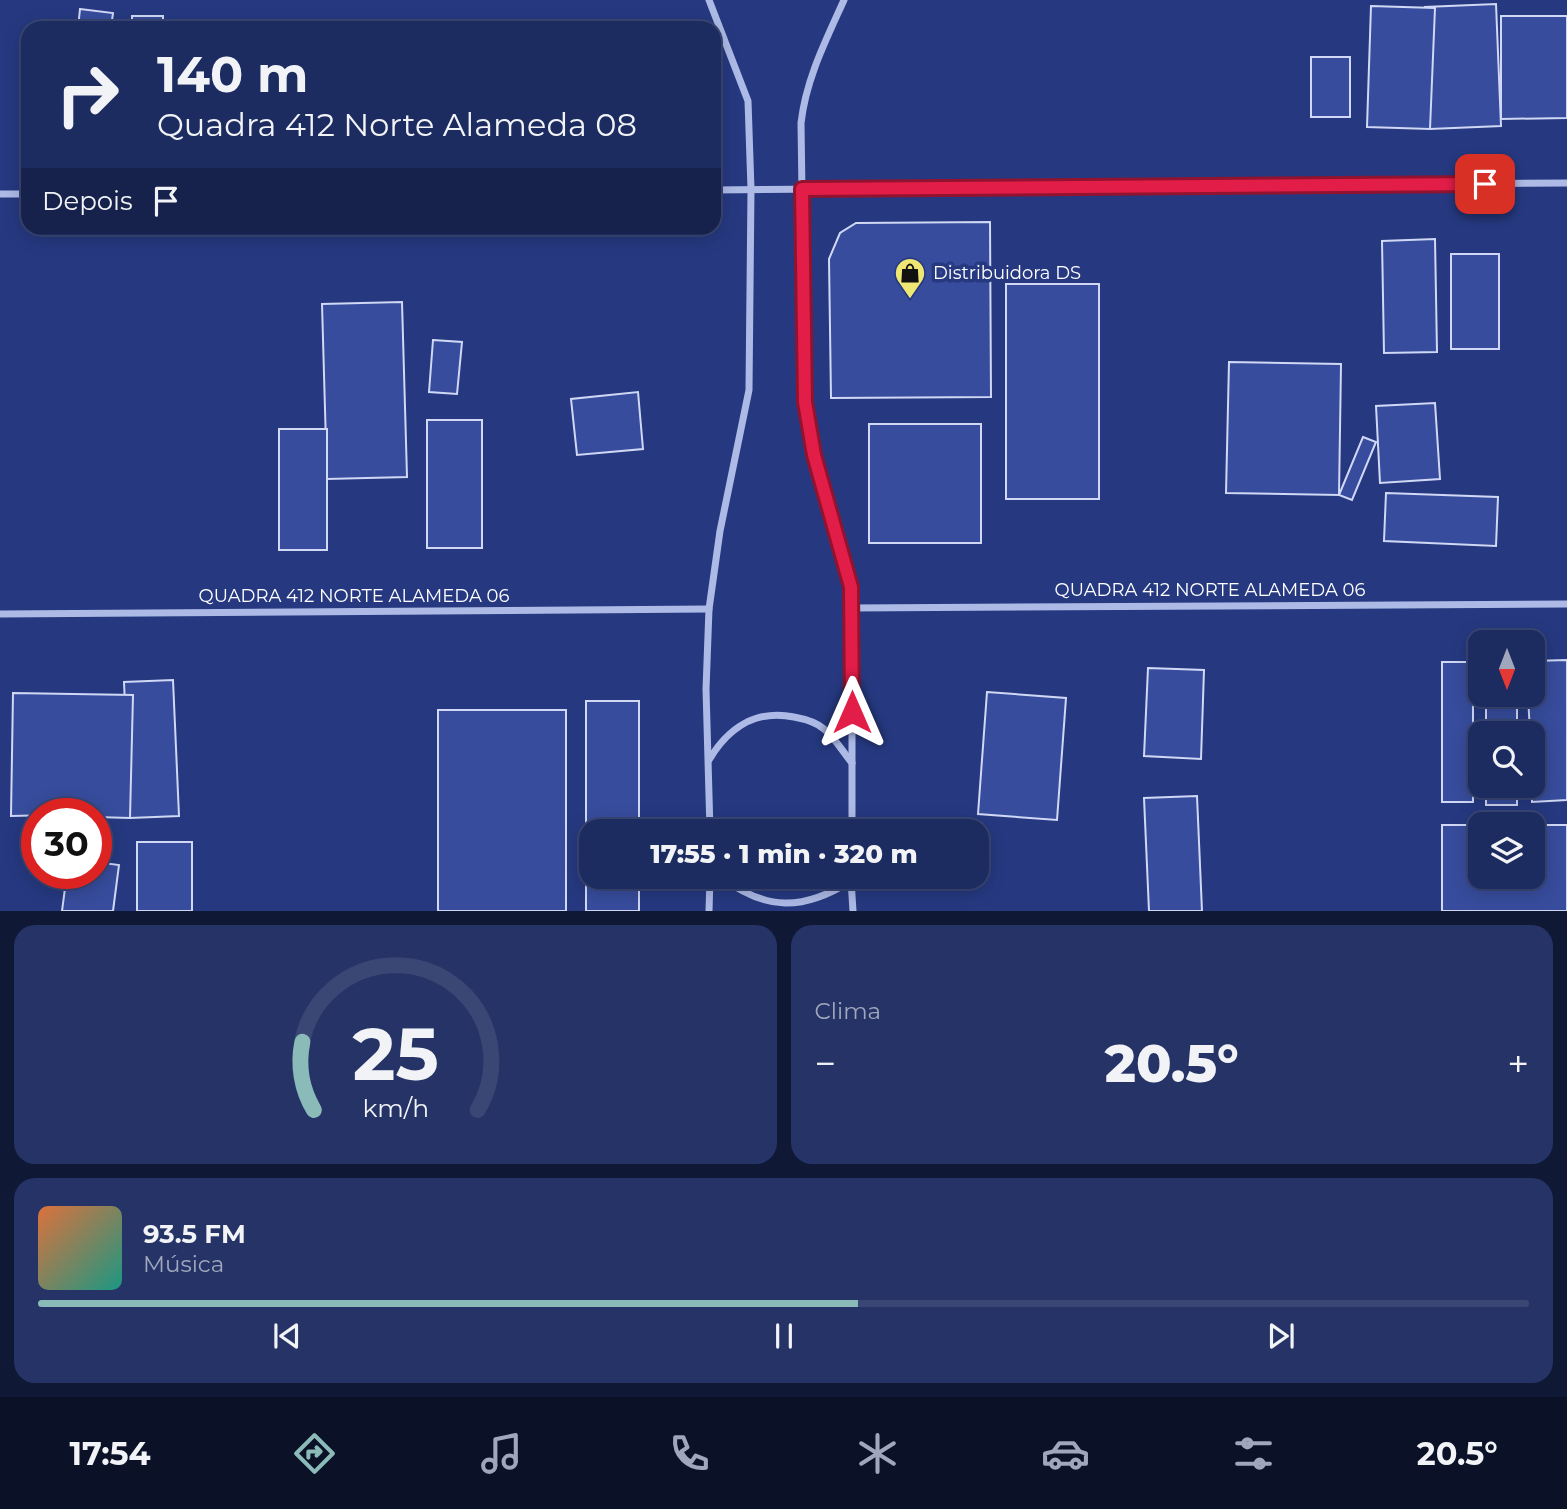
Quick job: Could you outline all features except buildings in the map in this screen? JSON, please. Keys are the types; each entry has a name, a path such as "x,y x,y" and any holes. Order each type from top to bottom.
{"street":[{"path":"709,0 717,21"},
{"path":"844,0 813,69 804,99 801,123 805,402 814,455 846,566 852,608 852,819"},
{"path":"710,819 706,689 709,609 718,542 749,390 751,189 748,101 721,31"},
{"path":"721,190 1567,183"},
{"path":"0,194 21,194"},
{"name":"QUADRA 412 NORTE ALAMEDA 06","path":"852,608 1567,604"},
{"name":"QUADRA 412 NORTE ALAMEDA 06","path":"0,614 709,609"},
{"path":"709,761 724,738 739,725 757,718 777,715 808,720 827,730 852,764"},
{"path":"709,911 710,889"},
{"path":"735,889 747,900 777,909 817,904 837,889"},
{"path":"852,889 853,911"}],"place":[{"name":"Distribuidora DS","path":"910,300"}],"route":[{"path":"852,712 851,587 814,455 805,402 802,189 1485,184"}]}
